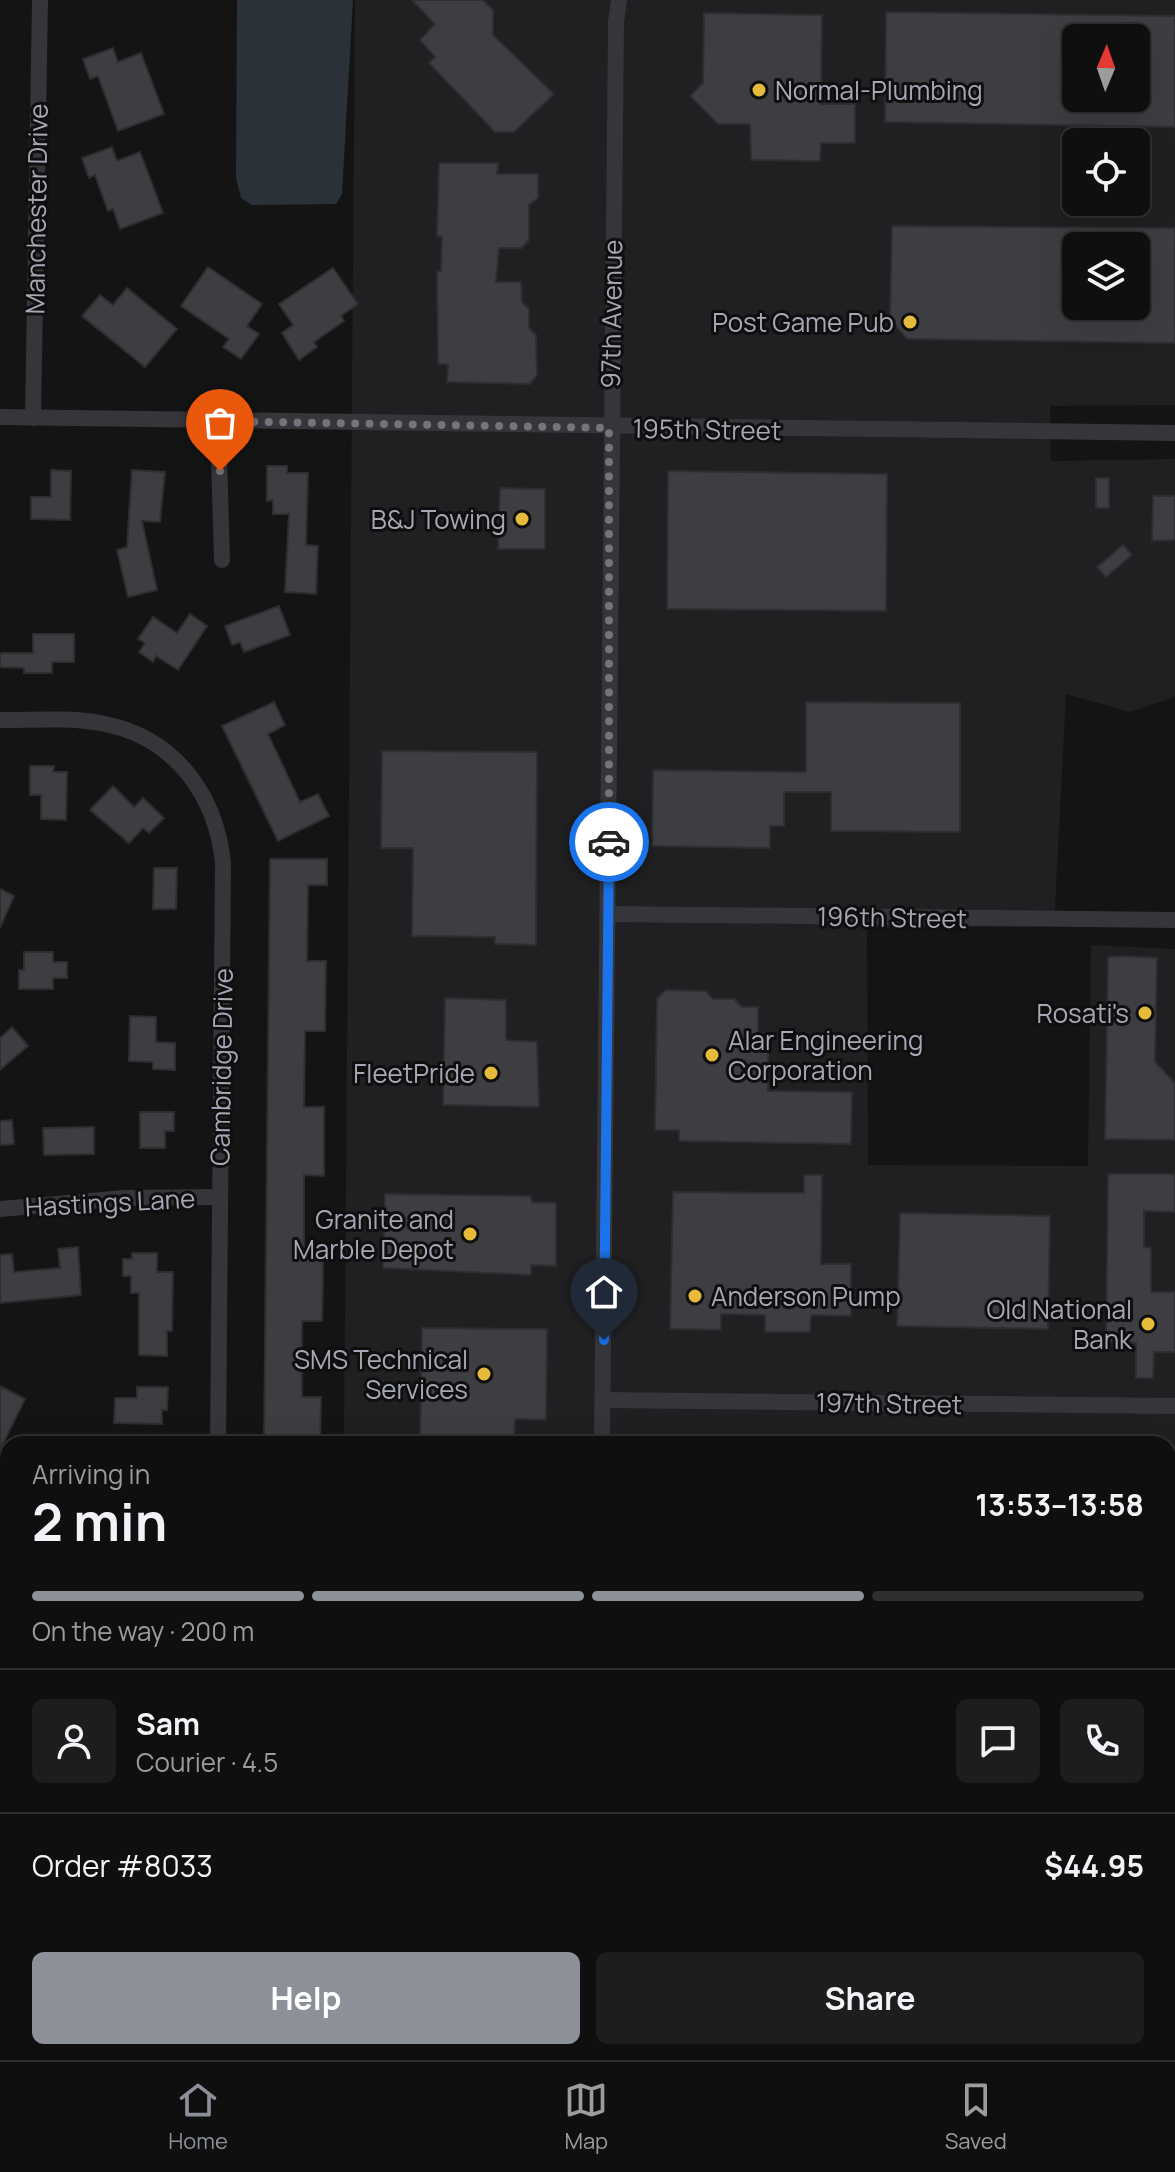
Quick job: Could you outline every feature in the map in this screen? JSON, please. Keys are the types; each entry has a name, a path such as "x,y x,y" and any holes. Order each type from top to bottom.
{"street":[{"name":"Manchester Drive","path":"33,418 40,0"},
{"name":"97th Avenue","path":"602,1436 609,914 609,428 616,22 619,0"},
{"name":"195th Street","path":"0,417 609,428 1175,433"},
{"path":"218,421 222,560"},
{"name":"Cambridge Drive","path":"0,720 85,721 128,730 165,750 195,780 210,806 221,840 218,1436"},
{"name":"196th Street","path":"609,914 1175,920"},
{"name":"Hastings Lane","path":"0,1209 124,1198 220,1197"},
{"name":"197th Street","path":"603,1400 1175,1406"}],"shaded area":[{"path":"237,0 353,0 342,194 336,204 252,205 241,198 236,178"},
{"path":"355,0 1175,0 1175,405 1050,406 1051,461 1175,459 1175,697 1130,712 1066,694 1054,926 867,928 868,1165 1088,1166 1091,945 1175,949 1175,1436 344,1436"}],"building":[{"path":"412,0 483,0 493,10 493,35 554,94 514,132 495,132 429,63 435,57 420,40 435,24"},
{"path":"886,12 1175,16 1175,127 885,122"},
{"name":"Normal-Plumbing","path":"704,13 822,15 821,104 855,104 855,143 821,143 820,161 751,160 750,124 718,124 690,96 703,83"},
{"path":"113,48 118,62 141,53 164,114 118,131 98,76 90,79 83,59"},
{"path":"112,147 117,161 140,152 163,213 120,229 113,209 108,211 95,175 89,178 82,158"},
{"path":"439,163 498,163 497,174 538,174 538,198 529,205 529,240 522,248 499,248 496,282 521,282 522,302 529,309 529,328 536,335 537,375 530,384 447,382 448,364 438,364 437,271 441,271 442,237 437,236"},
{"path":"892,226 1175,228 1175,343 907,339 890,319"},
{"path":"208,267 262,304 247,326 259,334 241,359 223,347 229,339 181,306"},
{"path":"333,268 358,304 341,316 344,321 314,342 317,347 299,360 282,333 293,325 279,304"},
{"path":"127,288 177,329 145,367 82,316 100,295 113,305"},
{"path":"267,466 287,466 287,473 308,473 306,545 318,546 316,594 285,592 289,514 273,514 273,500 267,501"},
{"path":"51,470 71,471 70,520 31,519 31,497 51,497"},
{"path":"132,470 165,472 160,522 142,521 157,590 128,597 117,550 127,547"},
{"path":"668,471 887,474 886,611 667,609"},
{"path":"1096,478 1109,478 1109,508 1096,508"},
{"name":"B&J Towing","path":"500,488 545,489 545,549 498,549"},
{"path":"1153,496 1175,496 1175,540 1152,541"},
{"path":"1123,545 1132,555 1106,577 1097,567"},
{"path":"279,606 290,635 244,652 240,642 232,645 225,626"},
{"path":"190,614 207,626 178,670 156,656 153,662 139,652 145,643 138,639 153,617 177,633"},
{"path":"33,634 74,634 74,662 52,662 52,673 24,673 24,668 0,667 0,653 33,653"},
{"path":"274,702 285,725 268,734 300,802 318,794 329,816 278,841 222,726"},
{"path":"806,702 960,703 960,832 831,831 831,792 784,792 784,826 770,826 770,848 652,846 653,770 806,772"},
{"path":"382,751 537,752 536,945 495,944 495,937 412,936 413,848 381,848"},
{"path":"30,766 54,766 53,772 67,772 66,820 41,819 41,795 30,795"},
{"path":"113,786 134,807 143,798 164,818 149,833 143,828 129,843 90,810"},
{"path":"270,859 327,859 327,885 308,885 307,961 326,961 325,1031 305,1031 304,1107 324,1107 324,1176 304,1175 304,1251 323,1251 322,1321 302,1321 302,1397 321,1397 320,1436 264,1436"},
{"path":"154,868 177,868 176,909 153,909"},
{"path":"0,889 14,896 0,928"},
{"path":"24,952 53,952 53,962 67,962 67,978 53,978 53,989 19,989 19,970 24,970"},
{"path":"1108,957 1157,958 1155,1062 1175,1083 1175,1140 1105,1139"},
{"name":"Alar Engineering Corporation","path":"666,990 706,991 713,999 734,999 742,1007 758,1007 758,1033 768,1033 768,1091 852,1092 851,1144 679,1141 679,1130 655,1130 657,998"},
{"name":"FleetPride","path":"445,998 506,1000 506,1040 537,1042 539,1107 443,1105"},
{"path":"130,1016 156,1017 156,1042 175,1043 175,1070 153,1069 153,1062 129,1061"},
{"path":"12,1027 28,1046 0,1070 0,1038"},
{"path":"140,1112 174,1112 174,1131 165,1131 165,1148 140,1148"},
{"path":"12,1120 14,1144 0,1145 0,1121"},
{"path":"94,1127 94,1154 44,1155 43,1128"},
{"path":"1108,1174 1175,1174 1175,1212 1144,1211 1144,1247 1151,1248 1151,1292 1175,1292 1175,1352 1154,1352 1153,1378 1136,1378 1136,1343 1106,1342"},
{"path":"804,1175 822,1175 821,1264 851,1264 851,1316 811,1315 810,1332 765,1332 765,1315 721,1314 721,1330 670,1329 673,1192 804,1193"},
{"name":"Granite and Marble Depot","path":"385,1194 531,1196 532,1202 556,1203 556,1266 531,1265 531,1275 383,1268"},
{"path":"900,1213 1050,1216 1048,1329 897,1326"},
{"path":"78,1247 81,1295 0,1303 0,1255 12,1254 14,1272 60,1268 58,1249"},
{"path":"132,1253 157,1253 157,1272 173,1272 172,1331 167,1331 167,1356 139,1355 139,1293 131,1293 131,1276 123,1276 123,1259 132,1259"},
{"name":"SMS Technical Services","path":"422,1328 547,1329 546,1420 515,1419 514,1436 420,1436"},
{"path":"0,1386 25,1399 7,1436 0,1436"},
{"path":"137,1387 168,1387 167,1410 162,1410 162,1424 114,1423 115,1398 137,1398"}],"way so far":[{"path":"220,471 218,421 609,428 609,842"}],"place":[{"name":"Normal-Plumbing","path":"759,90"},
{"name":"Post Game Pub","path":"910,322"},
{"name":"B&J Towing","path":"522,519"},
{"name":"Rosati's","path":"1145,1013"},
{"name":"Alar Engineering Corporation","path":"712,1055"},
{"name":"FleetPride","path":"491,1073"},
{"name":"Granite and Marble Depot","path":"470,1234"},
{"name":"Anderson Pump","path":"695,1296"},
{"name":"Old National Bank","path":"1148,1324"},
{"name":"SMS Technical Services","path":"484,1374"}],"route":[{"path":"604,1340 609,842"}]}
